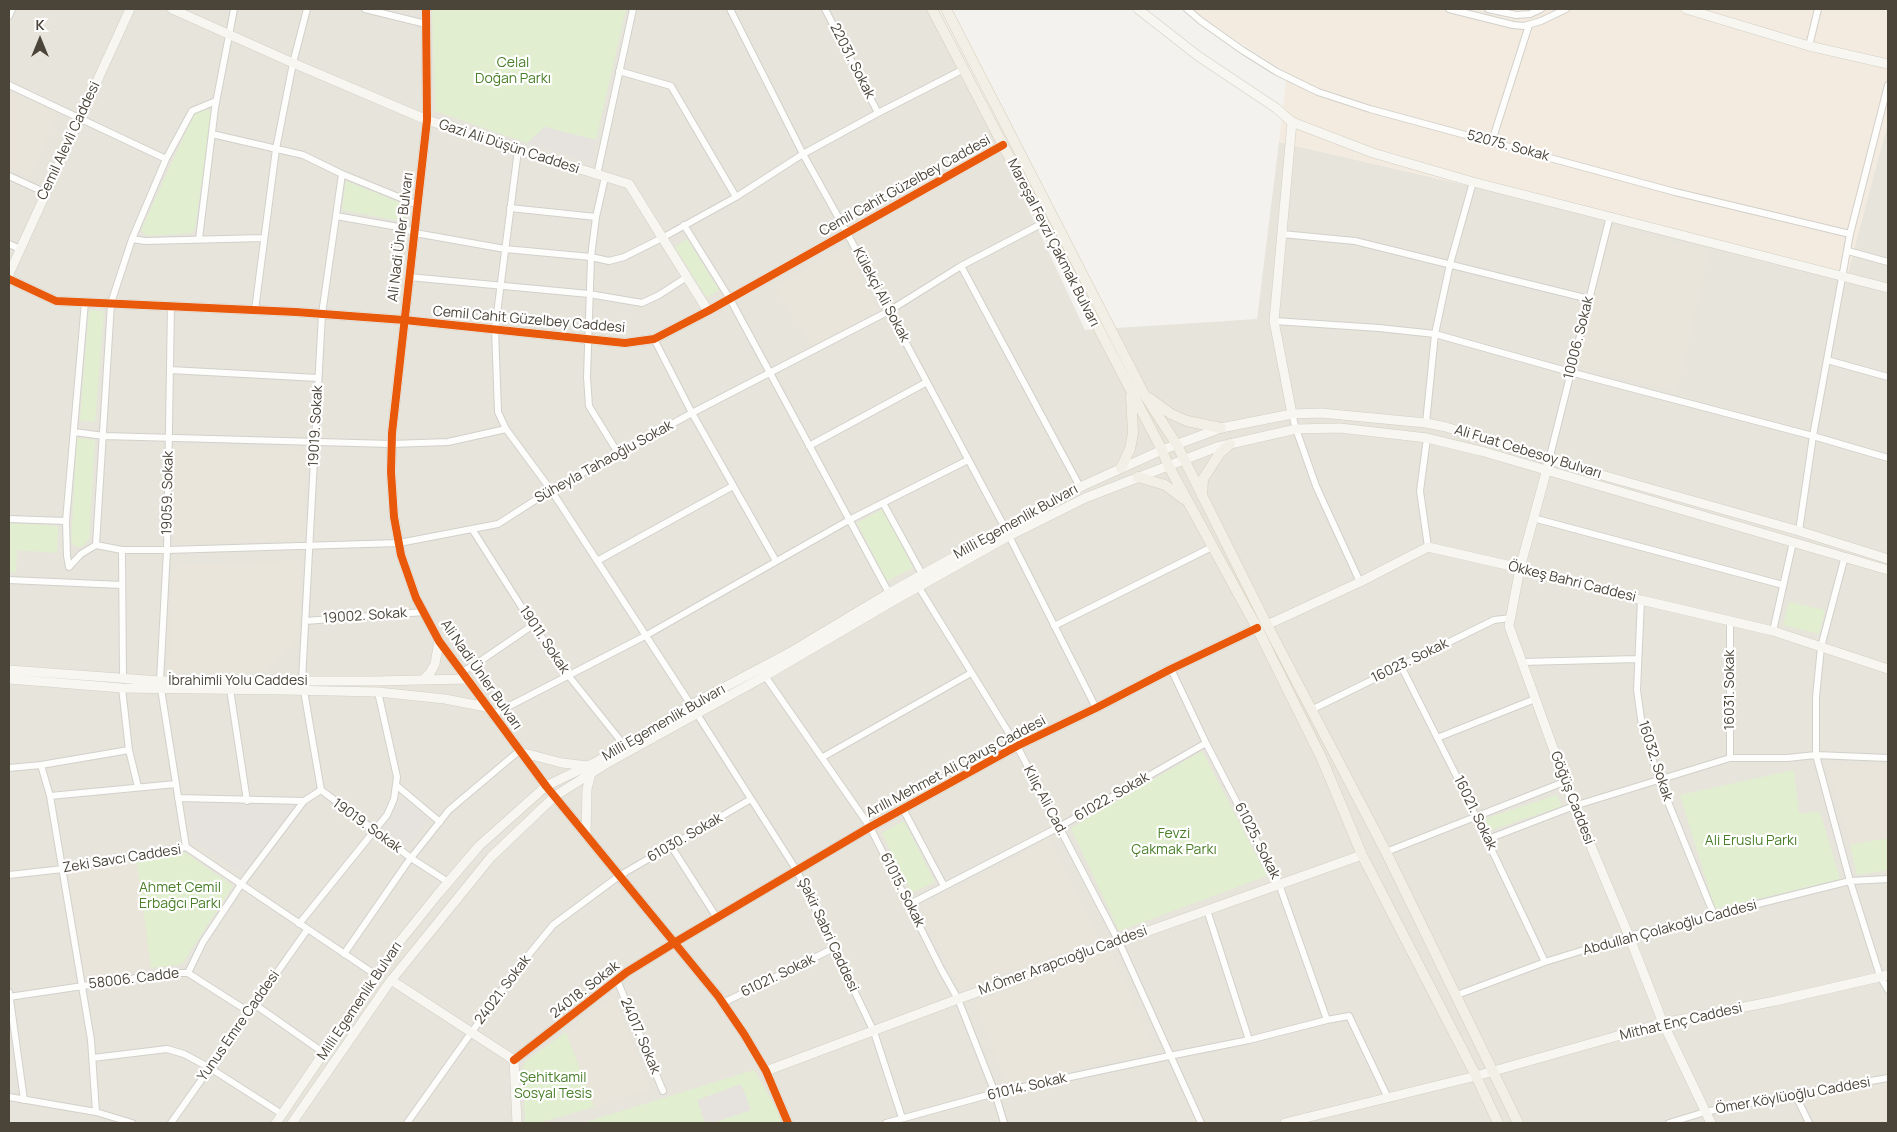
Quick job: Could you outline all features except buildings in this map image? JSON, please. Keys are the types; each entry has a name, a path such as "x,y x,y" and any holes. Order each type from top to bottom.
{"main road":[{"name":"Mareşal Fevzi Çakmak Bulvarı","path":"932,9 1188,503 1212,547 1262,627"},
{"path":"946,9 1144,394 1177,444 1322,759 1362,855 1476,1076 1498,1123"},
{"path":"1121,468 1130,449 1133,433 1131,393"},
{"path":"1144,394 1171,414 1205,426 1221,428"},
{"path":"1202,498 1203,479 1220,452 1230,444"},
{"path":"1138,477 1165,485 1188,503"},
{"path":"1262,627 1311,710 1386,852 1518,1123"}],"street":[{"path":"9,16 12,9"},
{"name":"Cemil Alevli Caddesi","path":"9,274 130,9"},
{"name":"Gazi Ali Düşün Caddesi","path":"172,9 292,63 427,120 629,184 708,311"},
{"path":"199,239 216,102 234,9"},
{"path":"255,310 276,149 292,63 307,9"},
{"path":"365,9 426,24"},
{"name":"Ali Nadi Ünler Bulvarı","path":"426,9 427,120 391,444 390,472 394,517 401,555 416,598 439,641 546,786 723,1003 766,1072 788,1123"},
{"path":"618,453 589,406 587,377 589,294 591,257 601,176 633,9"},
{"name":"Külekçi Ali Sokak","path":"730,9 803,154 1007,532 1096,708"},
{"name":"22031. Sokak","path":"825,9 878,113"},
{"path":"1138,9 1198,56 1276,108 1292,122 1373,153 1474,182 1888,288"},
{"name":"52075. Sokak","path":"1188,9 1201,21 1242,50 1278,72 1318,92 1370,110 1492,141 1675,192 1850,234"},
{"path":"1449,9 1513,25 1529,25 1566,9"},
{"path":"1488,9 1516,15 1530,14 1541,9"},
{"path":"1686,9 1710,12 1809,46 1888,64"},
{"path":"1809,46 1818,9"},
{"path":"1492,141 1529,25"},
{"path":"336,216 404,228 415,233 505,249 591,257 609,261 624,257 662,238 736,197 803,154 878,113 964,70"},
{"path":"620,71 671,86 736,197"},
{"path":"9,85 166,159"},
{"path":"1799,531 1813,436 1850,234 1888,86"},
{"path":"85,302 66,521 69,567 81,554 96,545 111,303 132,239 166,159 192,111 216,102"},
{"path":"1292,122 1274,321 1296,429 1316,486 1360,582"},
{"path":"212,134 303,156 418,205"},
{"name":"Cemil Cahit Güzelbey Caddesi","path":"9,279 56,301 172,305 404,320 625,343 654,339 708,311 1003,145"},
{"path":"518,150 495,329 498,412 506,430 550,490 691,705"},
{"name":"19019. Sokak","path":"302,680 322,314 342,174"},
{"path":"9,176 46,193"},
{"path":"1426,423 1434,334 1450,264 1474,182"},
{"path":"510,208 596,217"},
{"name":"10006. Sokak","path":"1549,460 1610,216"},
{"name":"Süheyla Tahaoğlu Sokak","path":"96,545 122,550 166,550 399,543 498,524 550,490 692,413 889,311 961,266 1043,223"},
{"path":"684,225 730,299 889,593"},
{"path":"1282,234 1355,241 1589,298"},
{"path":"132,239 145,241 264,238"},
{"path":"9,244 20,249"},
{"path":"1848,251 1888,262"},
{"path":"961,266 1080,487"},
{"path":"409,277 589,294 642,303 659,295 687,277"},
{"name":"19059. Sokak","path":"172,305 161,685 186,847"},
{"path":"1274,321 1379,328 1434,334 1888,458"},
{"path":"654,339 692,413 776,561"},
{"path":"1827,360 1888,378"},
{"path":"170,370 318,378"},
{"path":"809,446 927,382"},
{"name":"Ali Fuat Cebesoy Bulvarı","path":"1162,450 1221,428 1292,414 1321,413 1426,423 1446,427 1549,460 1888,558"},
{"name":"Milli Egemenlik Bulvarı","path":"295,1122 392,980 491,857 555,796 589,769 624,745 691,705 789,653 922,574 1007,532 1168,465 1230,444 1296,429 1340,428 1427,438 1546,470 1888,570"},
{"path":"74,432 104,436 391,444 448,442 506,430"},
{"path":"1262,627 1360,582 1428,547 1420,492 1427,438"},
{"name":"Milli Egemenlik Bulvarı","path":"276,1123 397,945 479,846 546,786 589,769 697,714 918,586 1080,487 1162,450"},
{"path":"492,715 646,636 849,520 968,460"},
{"name":"Göğüş Caddesi","path":"1549,460 1520,568 1509,626 1564,782 1629,936 1663,1023 1711,1123"},
{"path":"597,561 734,486"},
{"path":"883,503 922,574"},
{"path":"1533,518 1783,585"},
{"path":"9,519 66,521"},
{"name":"19011. Sokak","path":"472,528 532,625 568,675 624,745"},
{"path":"1773,631 1793,542"},
{"path":"1054,626 1212,547"},
{"name":"Ökkeş Bahri Caddesi","path":"1428,547 1773,631 1888,669"},
{"path":"122,550 123,678"},
{"path":"1845,556 1821,647 1816,706 1816,755 1850,881 1888,990"},
{"path":"9,580 122,585"},
{"name":"Kılıç Ali Cad.","path":"918,586 1017,746 1119,942 1201,1123"},
{"name":"16032. Sokak","path":"1641,600 1637,690 1642,726 1659,780 1714,915"},
{"name":"19002. Sokak","path":"305,620 424,612"},
{"name":"16023. Sokak","path":"1311,710 1494,620 1511,618"},
{"name":"16031. Sokak","path":"1730,622 1730,758"},
{"path":"465,676 482,660 532,625"},
{"name":"Arıllı Mehmet Ali Çavuş Caddesi","path":"674,942 870,827 1017,746 1096,708 1171,668 1262,627"},
{"path":"423,680 435,664 439,641"},
{"path":"1522,662 1637,659"},
{"name":"16021. Sokak","path":"1401,666 1488,839 1545,962"},
{"name":"61025. Sokak","path":"1171,668 1206,742 1279,884 1327,1020"},
{"name":"İbrahimli Yolu Caddesi","path":"9,670 123,678 161,685 302,680 423,680 465,676"},
{"path":"822,757 971,673"},
{"name":"61015. Sokak","path":"765,676 870,827 958,999 995,1093 1004,1123"},
{"path":"9,679 122,688 161,685 230,690 378,692 446,699 486,707"},
{"path":"122,688 129,750 138,787"},
{"path":"230,690 247,801"},
{"name":"19019. Sokak","path":"304,691 321,790 411,858 448,882"},
{"path":"299,924 388,812 394,799 398,777 378,692"},
{"path":"1437,738 1536,700"},
{"name":"Şakir Sabri Caddesi","path":"697,714 797,871 874,1032 902,1118"},
{"name":"61022. Sokak","path":"910,904 1059,827 1206,742"},
{"path":"9,768 41,765 129,750"},
{"path":"344,954 411,858 449,810 519,751 589,769 586,835"},
{"path":"1488,839 1574,806 1730,758 1787,758 1816,755 1888,758"},
{"path":"41,765 50,796 91,1040 96,1112"},
{"path":"1386,852 1564,782"},
{"path":"50,796 176,784"},
{"path":"396,785 440,822"},
{"path":"188,973 203,942 242,883 304,801 321,790"},
{"path":"178,798 304,801"},
{"name":"61030. Sokak","path":"619,876 751,799"},
{"path":"904,809 944,886"},
{"path":"671,846 717,918"},
{"name":"Zeki Savcı Caddesi","path":"9,874 63,869 186,847 242,883 306,930 376,975"},
{"name":"M.Ömer Arapcıoğlu Caddesi","path":"766,1072 958,999 1362,855"},
{"name":"24021. Sokak","path":"407,1123 513,974 553,925 619,876"},
{"name":"Abdullah Çolakoğlu Caddesi","path":"1457,996 1545,962 1629,936 1850,881 1888,879"},
{"path":"1207,910 1249,1040"},
{"name":"Yunus Emre Caddesi","path":"171,1123 306,930"},
{"name":"24018. Sokak","path":"514,1060 617,980 674,942"},
{"name":"61021. Sokak","path":"723,1003 834,948"},
{"name":"58006. Cadde","path":"9,997 170,973 188,973 248,1012"},
{"name":"Mithat Enç Caddesi","path":"1285,1123 1476,1076 1663,1023 1776,1001 1884,976"},
{"path":"392,980 514,1060 517,1123"},
{"name":"24017. Sokak","path":"617,980 663,1091"},
{"path":"9,992 24,1100"},
{"path":"254,1004 324,1053"},
{"name":"61014. Sokak","path":"886,1123 995,1093 1249,1040 1349,1016 1388,1098"},
{"path":"92,1058 168,1050 184,1054 210,1068 282,1114"},
{"name":"Ömer Köylüoğlu Caddesi","path":"1669,1123 1705,1112 1888,1078"},
{"path":"1795,1094 1809,1123"},
{"path":"9,1097 96,1112 132,1123"}],"shaded area":[{"path":"9,9 935,9 1085,330 1257,319 1279,142 1847,273 1888,122 1888,1123 9,1123"},
{"path":"1188,9 1888,9 1888,122 1848,273 1279,142 1287,73"},
{"path":"9,92 58,113 30,177 9,168"},
{"path":"545,127 596,140 591,162 527,143"},
{"path":"1610,227 1709,252 1677,392 1578,364"},
{"path":"844,246 879,310 812,346 775,288"},
{"path":"175,446 307,450 301,542 176,542 172,536"},
{"path":"301,561 299,640 263,672 175,672 169,666 172,571 179,565"},
{"path":"1888,764 1888,838 1850,845 1828,766"},
{"path":"402,798 429,819 406,847 383,826"},
{"path":"186,803 299,805 245,875 193,841"},
{"path":"1049,839 1099,939 960,988 921,908"},
{"path":"137,862 151,968 84,976 68,871"},
{"path":"1111,950 1155,1050 1007,1085 975,1003"},
{"path":"614,995 650,1089 594,1107 566,1032"},
{"path":"1888,1082 1888,1123 1816,1123 1805,1101"},
{"path":"741,1084 751,1110 713,1123 705,1123 697,1100"}],"green space":[{"name":"Celal Doğan Parkı","path":"432,9 626,9 596,140 545,127 527,143 435,111"},
{"path":"212,111 195,228 192,233 147,236 141,230 195,112"},
{"path":"346,181 408,206 405,222 342,210"},
{"path":"687,239 719,290 707,298 675,247"},
{"path":"89,310 104,311 95,422 80,420"},
{"path":"77,438 95,440 89,539 82,547 77,547 71,542"},
{"path":"883,509 913,568 887,581 857,523"},
{"path":"9,523 58,526 57,553 17,550 16,573 9,572"},
{"path":"1789,602 1825,610 1819,634 1783,625"},
{"name":"Fevzi Çakmak Parkı","path":"1202,751 1267,876 1119,931 1071,828"},
{"name":"Ali Eruslu Parkı","path":"1794,770 1799,813 1820,812 1840,879 1715,909 1680,795"},
{"path":"1557,795 1562,806 1488,831 1484,819"},
{"path":"904,821 935,882 912,893 882,833"},
{"path":"1888,838 1888,870 1857,875 1850,845"},
{"name":"Ahmet Cemil Erbağcı Parkı","path":"184,852 233,886 182,964 151,968 137,862"},
{"name":"Şehitkamil Sosyal Tesis","path":"566,1032 594,1107 538,1123 525,1123 523,1066 527,1060"},
{"path":"754,1070 777,1110 781,1123 583,1123"}],"cycle path":[{"path":"426,9 427,120 392,433 391,472 394,517 401,555 416,598 439,641 546,786 718,996 766,1071 788,1123"},
{"path":"9,279 56,301 296,312 404,320 625,343 654,339 708,311 1003,145"},
{"path":"514,1060 627,972 870,827 1017,746 1257,628"}]}
